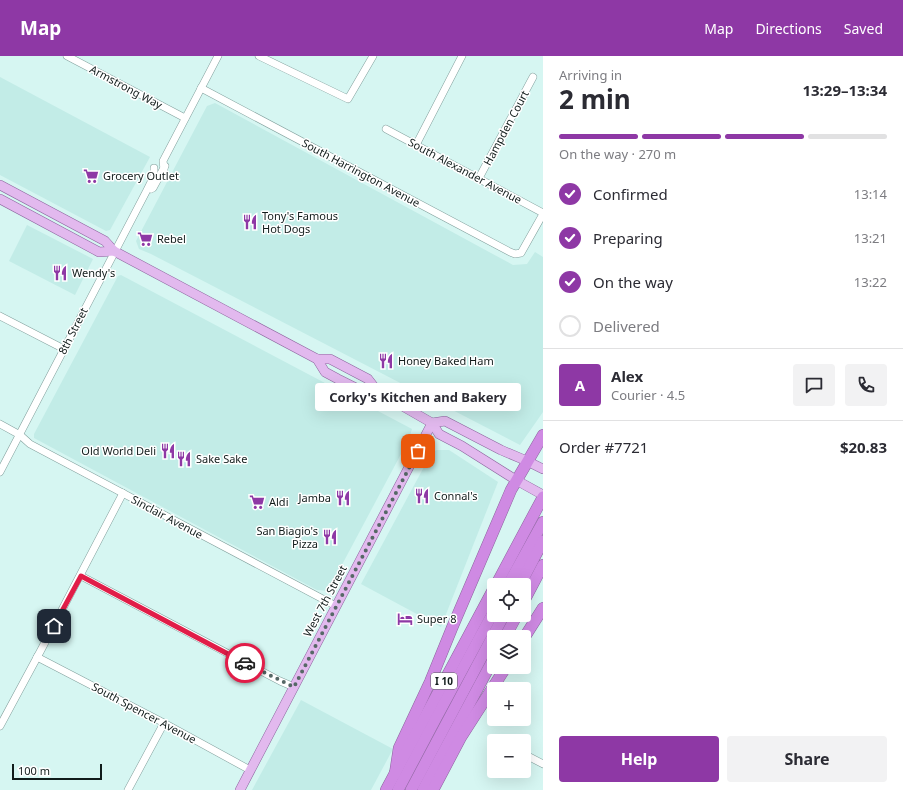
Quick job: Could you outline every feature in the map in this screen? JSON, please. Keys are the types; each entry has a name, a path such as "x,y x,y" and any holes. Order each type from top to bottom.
{"highway":[{"path":"394,774 399,748 427,689 454,621 516,480 543,435"},
{"path":"500,578 542,498"},
{"path":"512,578 543,522"},
{"path":"524,578 543,541"},
{"path":"531,588 543,565"},
{"name":"I 10","path":"386,790 487,601"},
{"path":"529,630 543,608"},
{"path":"398,790 434,720 488,622"},
{"path":"411,790 500,622"},
{"path":"434,720 462,648"},
{"path":"424,790 487,671"},
{"path":"433,790 461,737 502,674"},
{"path":"439,737 476,692"}],"main road":[{"path":"0,185 105,241 114,252 317,359 330,359 368,379 378,392 432,423 439,434 474,453 542,498"},
{"path":"0,194 25,207 29,206 32,202"},
{"path":"0,200 99,252 114,252"},
{"path":"30,215 38,213 49,219 68,221"},
{"path":"317,359 325,372 362,391 378,392"},
{"path":"432,423 445,421 501,450 543,469"},
{"name":"West 7th Street","path":"240,790 432,423"}],"street":[{"name":"Armstrong Way","path":"67,56 185,118"},
{"name":"8th Street","path":"0,472 147,190 146,183 166,146 172,142 218,56"},
{"path":"259,56 348,99 373,56"},
{"path":"416,145 462,56"},
{"name":"Hampden Court","path":"479,178 533,77"},
{"name":"South Harrington Avenue","path":"201,88 515,254 521,253 543,213"},
{"name":"South Alexander Avenue","path":"386,129 543,213"},
{"name":"8th Street","path":"147,190 153,188 174,150 172,142"},
{"path":"0,316 64,349"},
{"name":"Sinclair Avenue","path":"0,424 20,435 30,444 336,606"},
{"path":"0,726 81,576 123,494"},
{"path":"81,576 266,674 294,687"},
{"name":"South Spencer Avenue","path":"37,658 164,723 250,770"},
{"path":"128,790 164,723"},
{"path":"531,758 543,764"}],"shaded area":[{"path":"0,77 150,157 110,230 106,231 0,175"},
{"path":"215,103 513,265 527,264 535,252 543,257 543,412 520,445 139,249 136,241 207,106"},
{"path":"27,225 93,259 75,295 9,261"},
{"path":"121,275 412,429 409,439 328,591 317,590 34,438 34,434 118,276"},
{"path":"437,450 449,450 498,482 441,627 361,584 432,452"},
{"path":"301,700 393,749 371,790 252,790"}],"way so far":[{"path":"245,663 294,687 418,451"}],"place":[{"name":"Grocery Outlet","path":"91,176"},
{"name":"Tony's Famous Hot Dogs","path":"250,222"},
{"name":"Rebel","path":"145,239"},
{"name":"Wendy's","path":"60,273"},
{"name":"Honey Baked Ham","path":"386,361"},
{"name":"Old World Deli","path":"168,451"},
{"name":"Corky's Kitchen and Bakery","path":"418,451"},
{"name":"Sake Sake","path":"184,459"},
{"name":"Connal's","path":"422,496"},
{"name":"Jamba","path":"343,498"},
{"name":"Aldi","path":"257,502"},
{"name":"San Biagio's Pizza","path":"330,537"},
{"name":"Super 8","path":"405,619"}],"route":[{"path":"54,626 81,576 245,663"}]}
